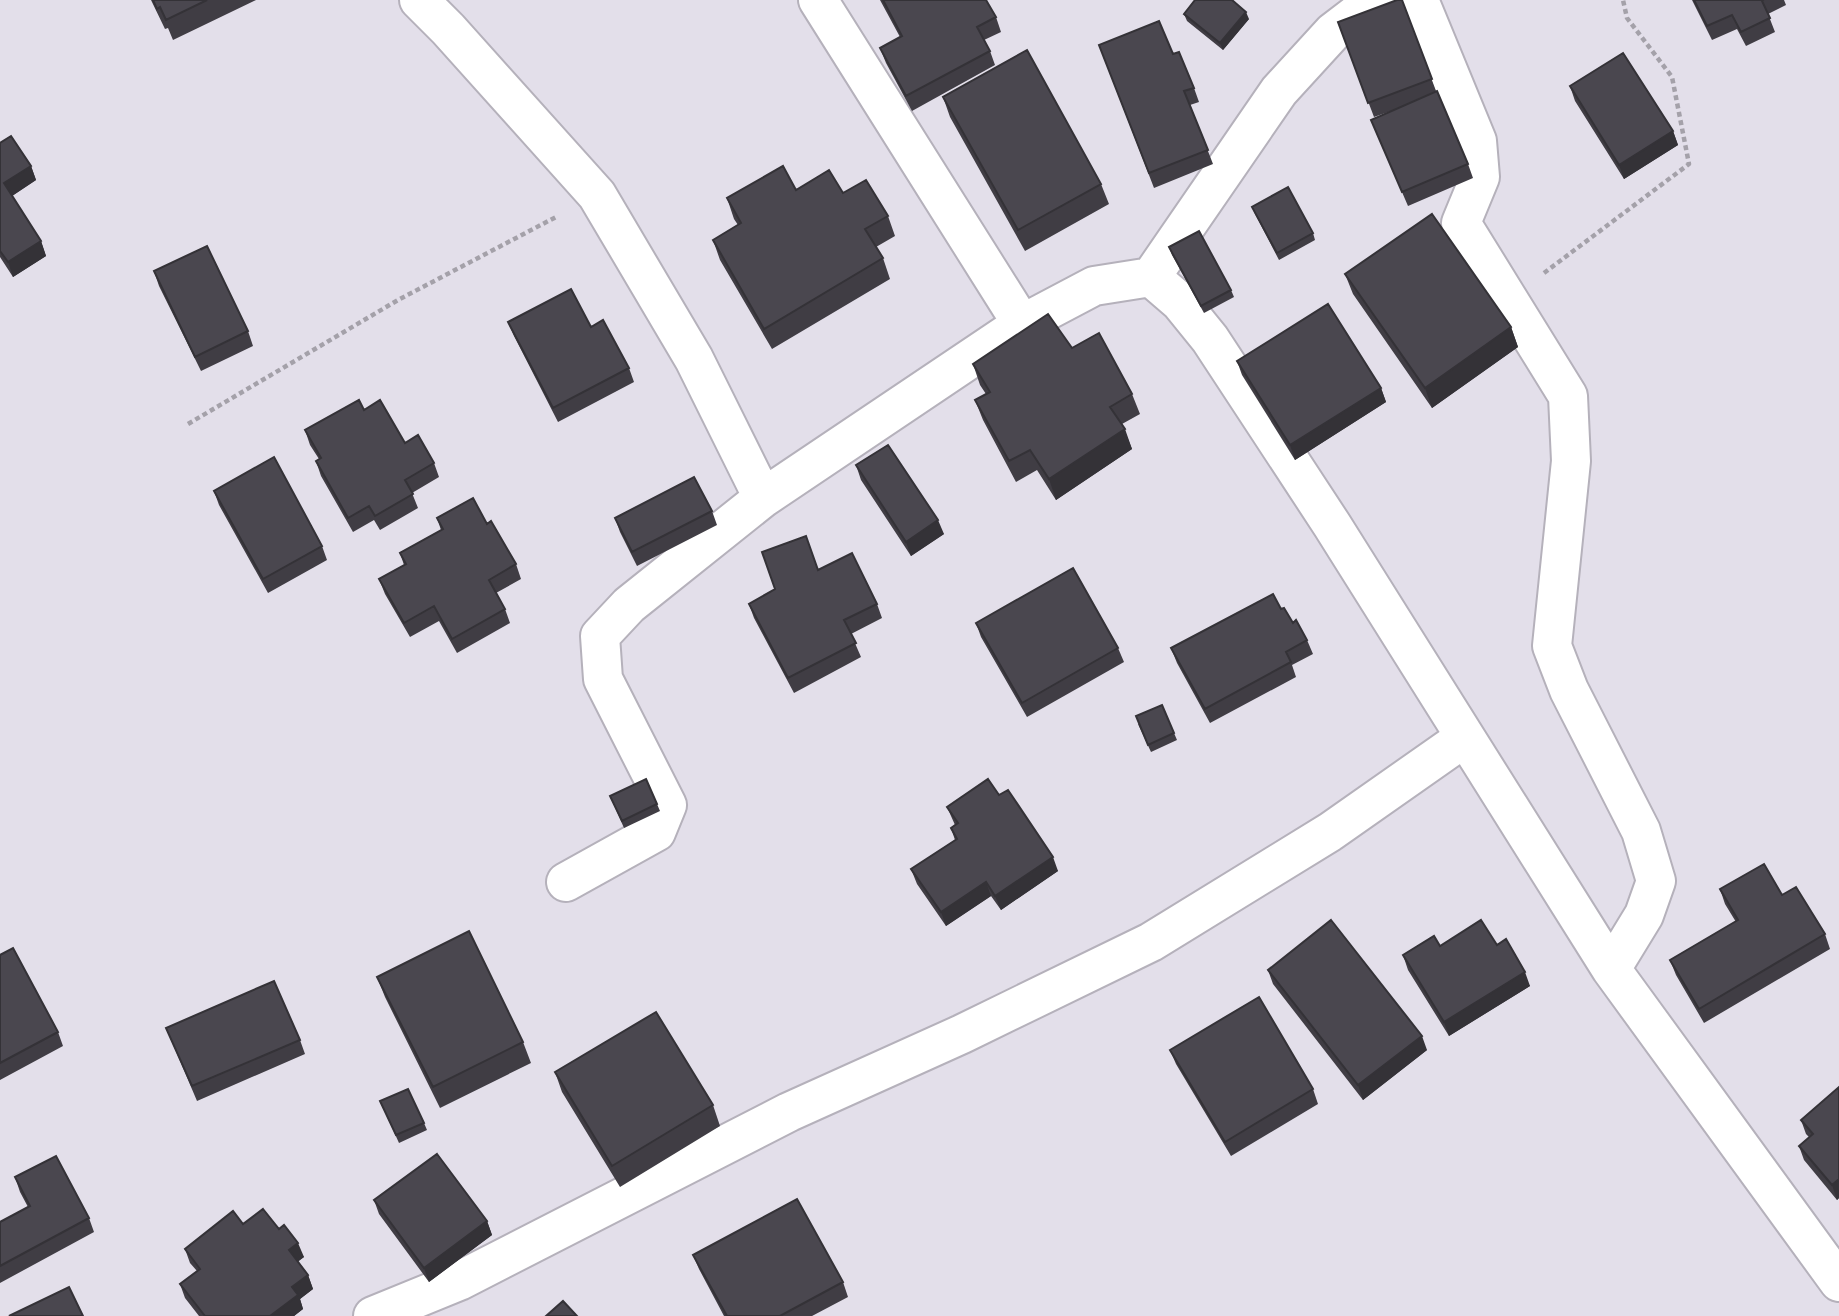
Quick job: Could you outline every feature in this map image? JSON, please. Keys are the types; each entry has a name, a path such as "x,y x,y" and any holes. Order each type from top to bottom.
{"street":[{"path":"419,0 597,195 694,359 763,498"},
{"path":"818,0 1022,324"},
{"path":"566,882 656,832 667,805 603,679 600,636 629,604 763,498 1022,324 1094,286 1151,277 1279,91 1333,32 1375,0"},
{"path":"1419,0 1477,141 1480,177 1461,223 1568,397 1572,461 1552,646 1569,690 1642,831 1656,881 1644,915 1611,969"},
{"path":"1151,277 1180,302 1210,339 1332,525 1611,969 1839,1282"},
{"path":"373,1316 459,1282 789,1112 962,1034 1151,942 1330,832 1464,738"}],"path":[{"path":"1507,301 1689,164 1672,77 1627,18 1623,0"},
{"path":"188,424 398,300 597,195"}],"building":[{"path":"153,0 207,0 166,20"},
{"path":"883,0 986,0 996,17 977,27 990,51 906,96 880,48 902,36"},
{"path":"1195,0 1232,0 1246,12 1220,43 1184,14"},
{"path":"1402,0 1432,79 1368,103 1338,22"},
{"path":"1694,0 1763,0 1770,18 1741,32 1732,15 1707,26"},
{"path":"1159,21 1173,54 1179,52 1194,88 1184,91 1208,150 1149,173 1099,45"},
{"path":"1027,50 1101,184 1018,230 943,97"},
{"path":"1623,53 1673,131 1619,165 1570,86"},
{"path":"1437,91 1468,164 1402,192 1371,120"},
{"path":"11,136 31,166 4,183 41,241 8,262 0,251 0,143"},
{"path":"783,166 796,190 829,170 843,193 866,180 888,216 865,229 883,258 764,329 713,240 741,223 727,198"},
{"path":"1288,187 1313,233 1277,253 1252,207"},
{"path":"1432,214 1511,327 1425,388 1345,274"},
{"path":"1199,231 1231,290 1201,306 1169,247"},
{"path":"207,246 248,331 195,357 154,271"},
{"path":"571,289 591,327 603,320 629,368 553,408 508,322"},
{"path":"1328,304 1381,388 1290,445 1237,361"},
{"path":"1048,314 1072,348 1099,333 1132,394 1110,407 1125,429 1049,479 1030,450 1009,461 975,400 990,392 973,364"},
{"path":"359,400 364,410 380,400 405,443 418,435 434,463 405,480 413,494 375,516 369,506 348,518 316,461 321,458 305,430"},
{"path":"888,445 938,520 906,542 856,465"},
{"path":"274,457 322,546 263,579 214,491"},
{"path":"694,477 712,511 632,552 615,518"},
{"path":"473,498 487,524 491,521 516,564 489,580 505,609 452,639 434,606 404,623 379,579 406,564 400,553 443,529 437,518"},
{"path":"806,536 818,570 852,553 877,604 844,620 856,643 788,678 749,604 775,589 762,552"},
{"path":"1073,568 1118,648 1022,703 976,623"},
{"path":"1273,594 1293,623 1296,620 1307,640 1286,652 1291,662 1205,709 1171,648"},
{"path":"1162,705 1174,733 1148,745 1136,716"},
{"path":"646,779 657,804 622,821 610,796"},
{"path":"988,779 999,795 1008,790 1053,857 995,896 986,882 941,912 911,869 957,839 951,828 958,823 947,807"},
{"path":"1764,864 1782,895 1796,887 1825,934 1699,1009 1670,960 1738,920 1720,889"},
{"path":"1331,920 1422,1036 1358,1085 1268,970"},
{"path":"1481,920 1497,945 1506,939 1525,972 1444,1022 1403,955 1434,936 1440,946"},
{"path":"469,931 523,1042 433,1087 377,977"},
{"path":"13,948 58,1032 0,1063 0,955"},
{"path":"274,981 300,1040 192,1086 166,1028"},
{"path":"1259,997 1313,1089 1225,1142 1170,1050"},
{"path":"656,1012 713,1105 612,1166 555,1072"},
{"path":"1839,1087 1839,1179 1832,1185 1799,1146 1813,1134 1801,1120"},
{"path":"408,1089 424,1123 396,1135 380,1101"},
{"path":"437,1154 487,1221 424,1268 374,1200"},
{"path":"56,1156 89,1218 0,1266 0,1222 30,1206 15,1177"},
{"path":"797,1199 843,1282 780,1316 727,1316 693,1255"},
{"path":"263,1209 279,1229 284,1225 298,1243 289,1250 308,1275 292,1287 298,1295 270,1316 205,1316 180,1284 200,1269 185,1249 233,1211 243,1224"},
{"path":"69,1287 83,1316 9,1316"},
{"path":"563,1301 577,1316 546,1316"}]}
